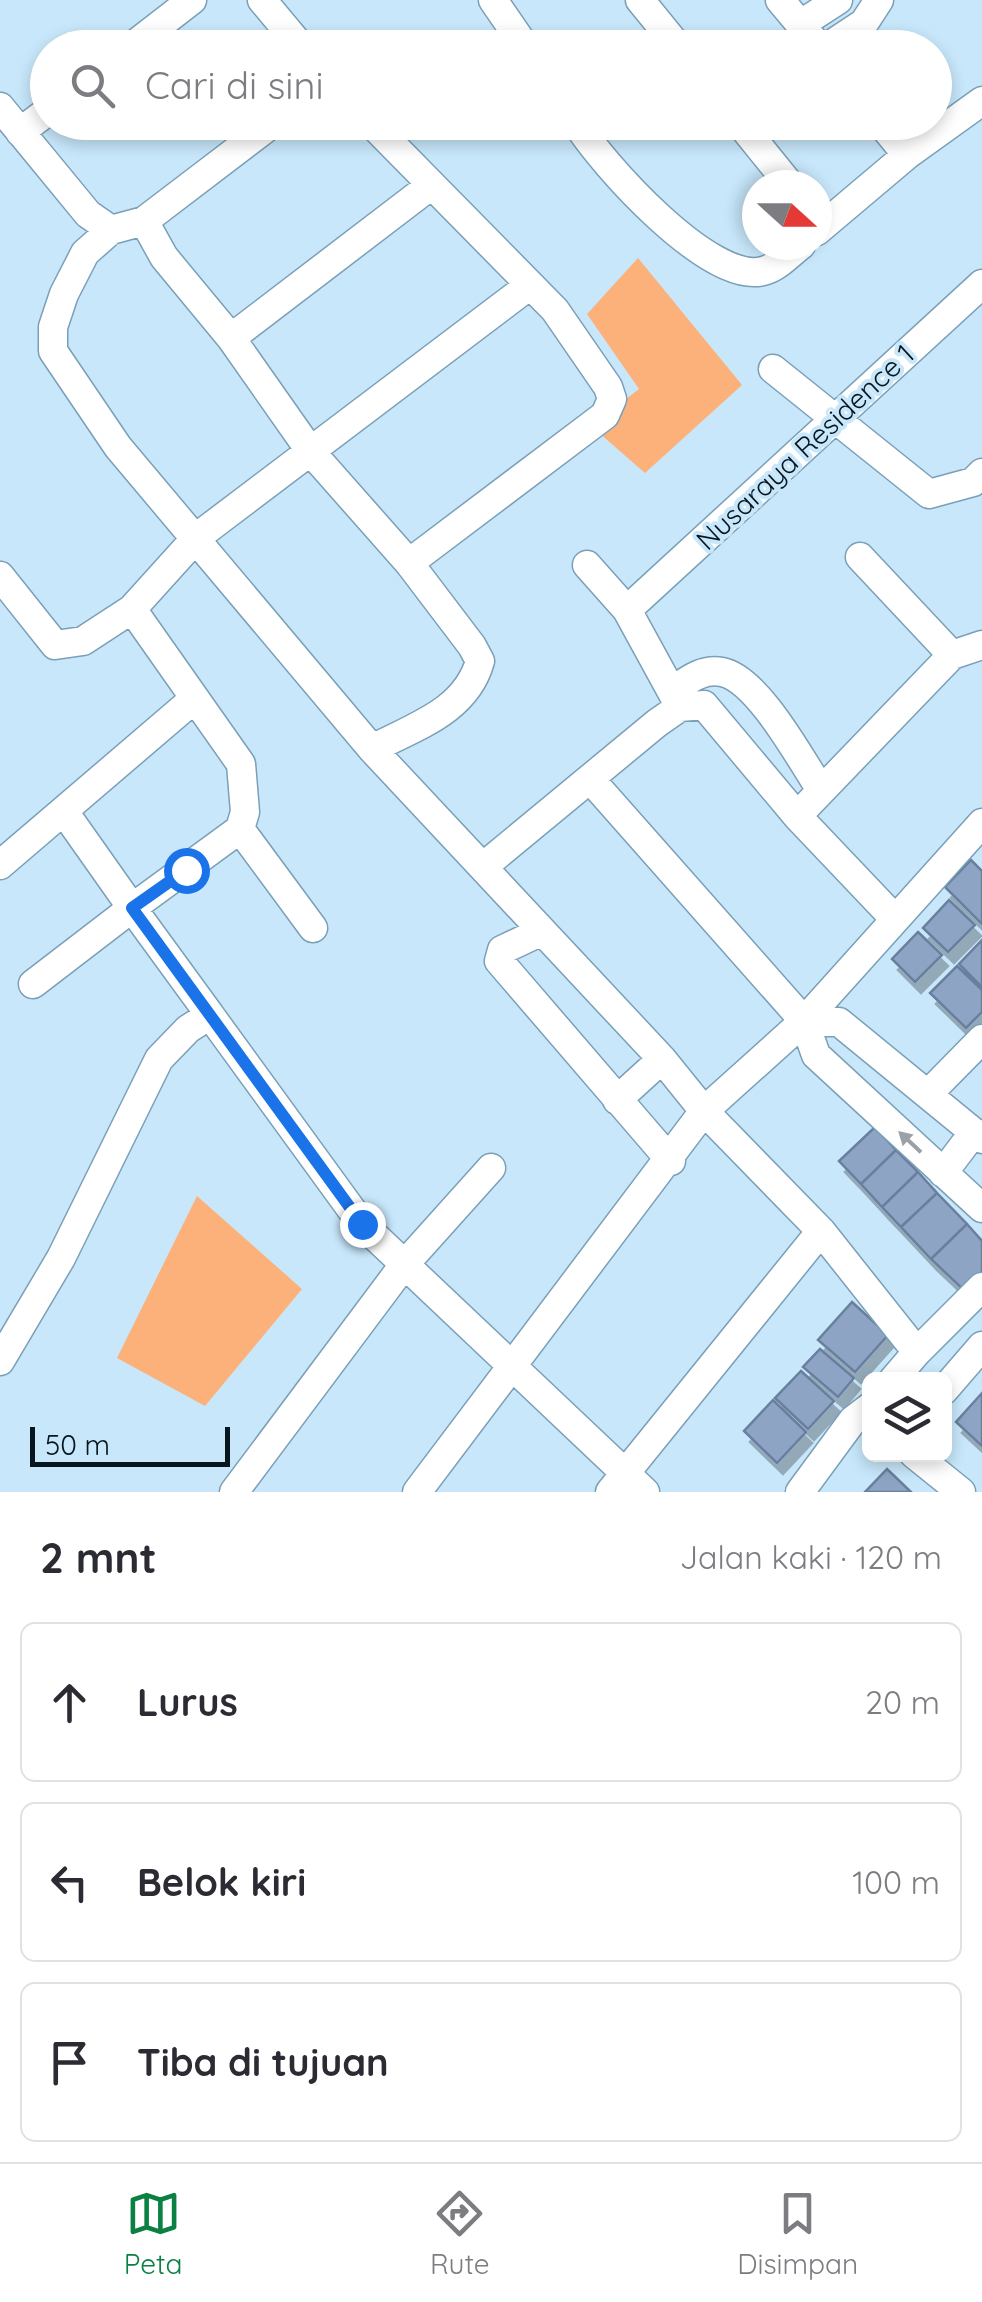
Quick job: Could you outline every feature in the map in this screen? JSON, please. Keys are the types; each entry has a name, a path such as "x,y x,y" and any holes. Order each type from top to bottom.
{"street":[{"path":"153,30 192,0"},
{"path":"493,0 514,30"},
{"path":"640,0 664,30"},
{"path":"780,0 806,30"},
{"path":"801,24 838,0"},
{"path":"853,30 864,23 879,0"},
{"path":"280,6 293,30"},
{"path":"952,123 982,101"},
{"path":"0,108 88,214 110,230"},
{"path":"20,132 30,124"},
{"path":"250,140 144,221 110,230 86,253 64,294 53,326 53,351 118,447 372,749 662,1059 704,1111 822,1231 918,1352"},
{"path":"387,140 555,310 608,387 609,412 408,563"},
{"path":"590,140 638,201 719,261 749,272 763,272 779,260"},
{"path":"754,140 778,170"},
{"path":"894,140 907,156"},
{"path":"832,216 929,140"},
{"path":"231,338 430,186"},
{"path":"144,221 164,257 231,338 311,452 408,563 480,661 474,685 460,699 372,749"},
{"name":"Nusaraya Residence 1","path":"628,610 982,284"},
{"path":"4,590 55,644 65,646 99,633 132,609 197,537 530,285"},
{"path":"773,369 928,494 972,482 982,474"},
{"path":"860,557 952,655"},
{"path":"587,565 628,610 676,699 712,710 798,816 893,917"},
{"path":"33,984 240,829 246,812 241,764 132,609"},
{"path":"798,816 952,655 982,645"},
{"path":"484,866 591,780 697,674 721,672 743,682 821,790"},
{"path":"0,866 194,699"},
{"path":"591,780 804,1021 816,1056 982,1208"},
{"path":"65,813 345,1202 403,1266 512,1366 617,1482 645,1492"},
{"path":"417,1492 704,1111 804,1021 893,917 982,823"},
{"path":"240,829 313,928"},
{"path":"540,932 502,950 500,961 670,1161"},
{"path":"0,1361 79,1223 159,1058 188,1028 210,1014"},
{"path":"804,1021 839,1022 930,1092 978,1135 943,1173"},
{"path":"930,1092 982,1039"},
{"path":"616,1100 662,1059"},
{"path":"234,1492 403,1266 491,1168"},
{"path":"617,1482 822,1231"},
{"path":"900,1372 982,1288"},
{"path":"952,1381 982,1346"},
{"path":"800,1492 853,1420 862,1416"},
{"path":"924,1462 961,1492"}],"shaded area":[{"path":"638,258 742,385 645,473 591,426 639,389 587,314"},
{"path":"197,1196 302,1289 205,1406 117,1358"}],"building":[{"path":"971,860 982,871 982,924 945,887"},
{"path":"949,900 975,925 948,952 923,928"},
{"path":"918,932 942,955 915,982 892,959"},
{"path":"982,940 982,987 959,964"},
{"path":"957,966 982,990 982,1012 966,1028 930,993"},
{"path":"875,1127 896,1150 861,1184 839,1161"},
{"path":"896,1150 918,1172 882,1207 861,1184"},
{"path":"918,1172 937,1193 901,1227 882,1207"},
{"path":"937,1193 967,1224 931,1259 901,1227"},
{"path":"967,1224 982,1241 982,1282 969,1295 931,1259"},
{"path":"852,1302 888,1335 855,1372 818,1340"},
{"path":"820,1349 854,1378 838,1397 803,1367"},
{"path":"801,1371 834,1401 808,1429 775,1398"},
{"path":"982,1393 982,1446 956,1422"},
{"path":"773,1400 806,1432 777,1463 744,1431"},
{"path":"887,1469 911,1492 865,1492"}],"route":[{"path":"186,870 132,908 362,1224"}]}
